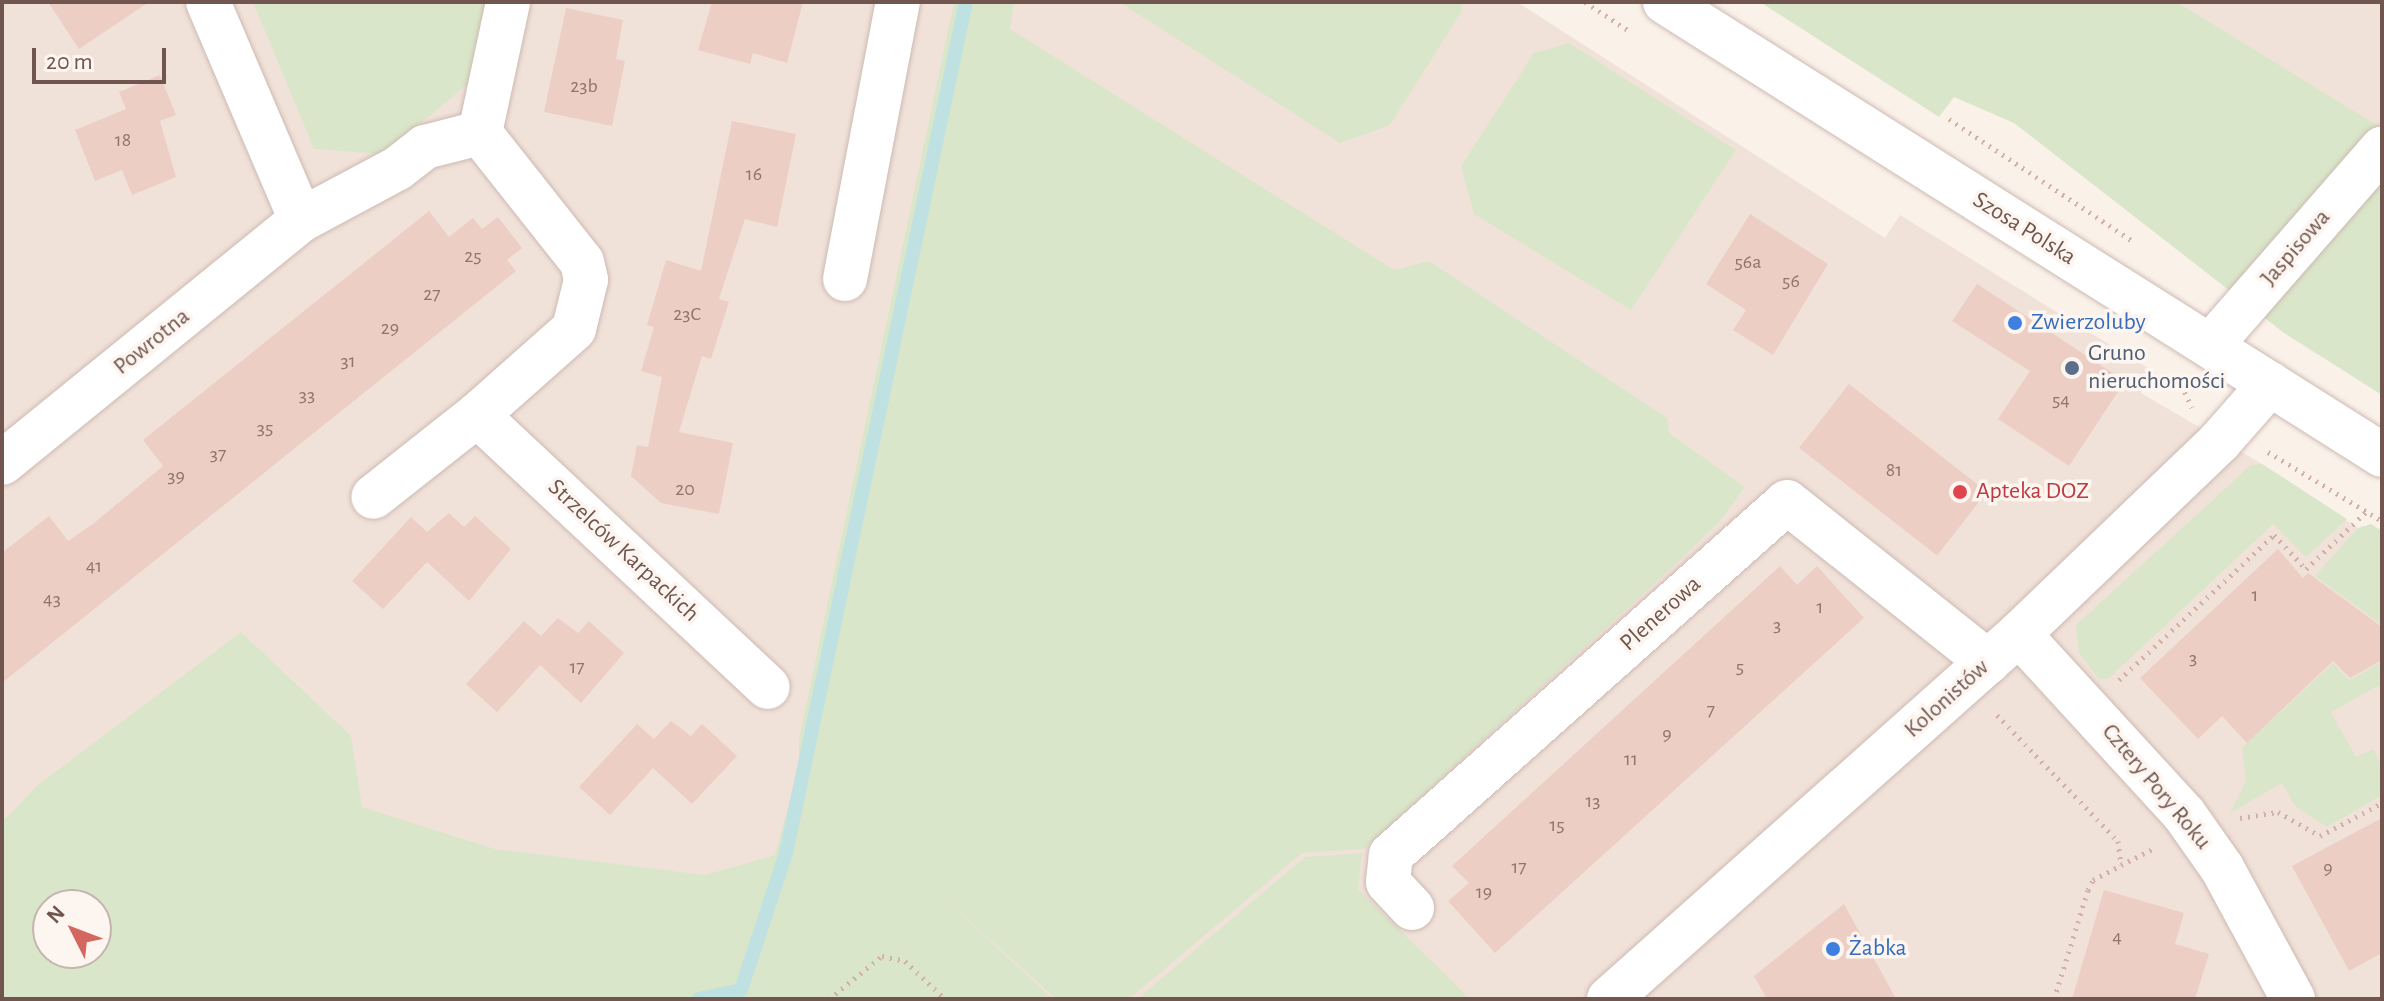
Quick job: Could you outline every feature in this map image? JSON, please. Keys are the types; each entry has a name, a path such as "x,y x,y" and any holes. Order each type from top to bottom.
{"street":[{"path":"208,2 301,220"},
{"path":"373,497 477,415 574,329 586,280 582,262 480,133 508,2"},
{"path":"845,279 898,2"},
{"name":"Szosa Polska","path":"1665,2 2382,455"},
{"name":"Powrotna","path":"2,463 301,220 398,168 425,147 480,133"},
{"name":"Jaspisowa","path":"2210,346 2382,149"},
{"name":"Kolonistów","path":"1609,999 2003,648 2220,441 2270,384"},
{"name":"Strzelców Karpackich","path":"477,415 768,687"},
{"name":"Plenerowa","path":"1412,908 1388,882 1391,855 1787,502 2003,648"},
{"name":"Cztery Pory Roku","path":"2003,648 2089,708 2204,841 2293,999"}],"path":[{"path":"2176,380 2190,399 2190,422"},
{"path":"2257,456 2275,453 2382,521"},
{"path":"2089,708 2274,535 2306,569 2367,511"},
{"path":"2054,999 2093,880 2121,865"},
{"path":"829,999 882,956 905,961 945,999"}],"shaded area":[{"path":"2,2 1517,2 1885,238 1900,215 2157,374 2141,393 2262,464 2382,544 2382,999 2,999"},
{"path":"2177,2 2382,2 2382,129 2242,43"}],"green space":[{"path":"253,2 489,2 474,79 383,154 314,149"},
{"path":"954,2 1014,2 1010,29 1394,270 1429,261 1667,418 1669,433 1745,487 1721,520 1680,560 1364,849 1302,853 1129,999 1056,999 947,901 1053,999 2,999 2,822 38,785 241,632 351,736 362,807 495,849 705,875 775,855 799,766 799,739"},
{"path":"1119,2 1461,2 1462,11 1390,125 1340,143"},
{"path":"1760,2 2177,2 2378,126 2382,129 2382,395 2284,333 2014,123 1954,97 1939,117"},
{"path":"1569,43 1736,150 1631,310 1474,214 1461,166 1534,53"},
{"path":"2262,464 2347,519 2306,557 2273,524 2108,679 2099,679 2079,653 2076,625 2251,465"},
{"path":"2371,524 2382,531 2382,625 2315,576 2358,528"},
{"path":"2382,662 2382,693 2378,686 2331,712 2356,757 2373,749 2382,766 2382,795 2327,827 2295,806 2282,783 2230,813 2246,781 2242,748 2333,663 2349,680"},
{"path":"1362,853 1358,889 1470,999 1137,999 1305,857"}],"building":[{"path":"48,2 149,2 79,49"},
{"path":"712,2 803,2 787,63 753,53 750,64 698,50"},
{"path":"566,8 623,20 616,59 625,61 612,126 544,112"},
{"path":"160,75 176,115 160,121 176,177 132,195 122,170 95,181 75,130 126,109 119,92"},
{"path":"732,121 796,134 777,227 745,219 719,299 729,302 711,359 702,356 679,432 733,443 719,514 661,503 631,476 637,445 648,447 662,377 641,371 654,327 647,325 666,260 701,271"},
{"path":"429,211 449,237 473,218 482,229 498,217 522,248 507,260 516,271 2,683 2,553 49,516 68,541 94,523 163,466 143,440"},
{"path":"1750,214 1828,264 1773,355 1733,330 1746,310 1706,284"},
{"path":"1977,284 2125,381 2069,466 1998,419 2030,371 1952,321"},
{"path":"1849,384 1987,492 1937,556 1799,448"},
{"path":"449,513 464,527 475,516 511,549 469,601 427,562 383,609 352,581 411,517 427,532"},
{"path":"2278,549 2303,578 2308,573 2382,627 2382,660 2350,678 2333,661 2247,743 2222,716 2198,739 2140,678"},
{"path":"1780,566 1797,585 1817,566 1864,618 1495,953 1448,901 1469,883 1452,866"},
{"path":"558,618 578,633 589,621 624,653 581,703 540,665 497,712 466,684 524,621 541,636"},
{"path":"671,721 691,736 702,724 737,756 692,804 653,768 610,815 579,787 637,724 654,739"},
{"path":"2382,818 2382,953 2349,971 2292,866"},
{"path":"2104,890 2184,913 2175,944 2209,954 2195,999 2072,999"},
{"path":"1844,904 1896,999 1767,999 1754,976"}],"waterway":[{"path":"699,999 741,990 786,853 966,2"}],"place":[{"name":"Zwierzoluby","path":"2015,323"},
{"name":"Gruno nieruchomości","path":"2072,368"},
{"name":"Apteka DOZ","path":"1960,492"},
{"name":"Żabka","path":"1833,949"}]}
